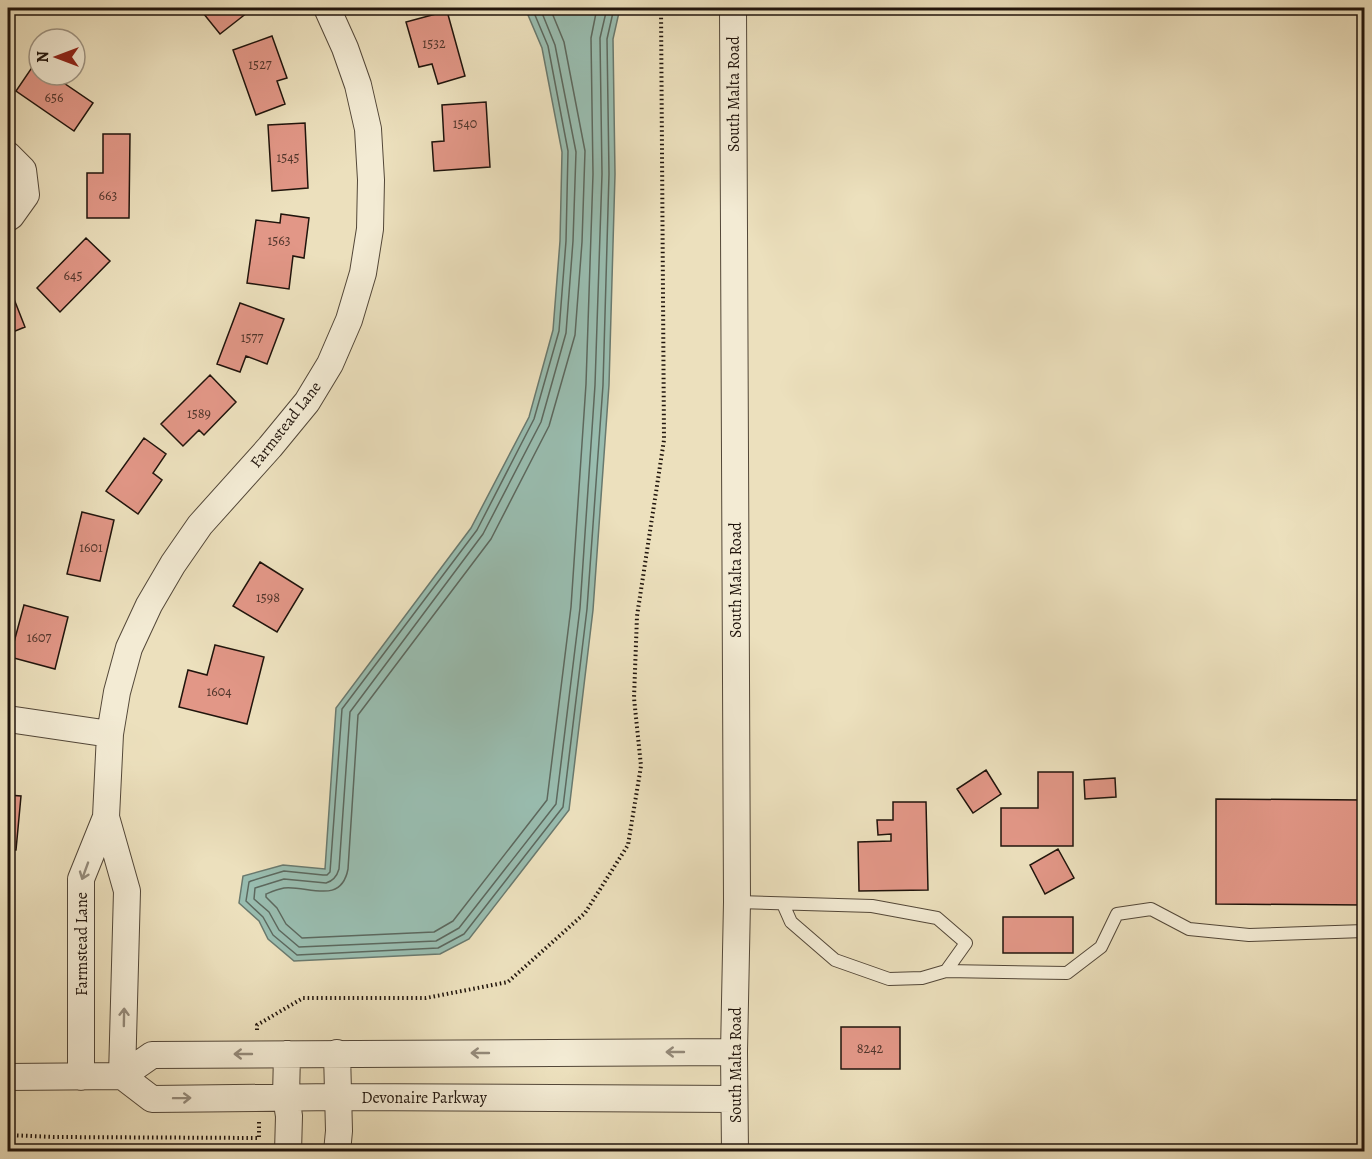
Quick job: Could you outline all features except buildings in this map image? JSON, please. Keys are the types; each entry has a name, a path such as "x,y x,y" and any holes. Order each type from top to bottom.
{"street":[{"name":"Farmstead Lane","path":"122,1076 127,891 106,817 110,734 117,692 129,648 172,564 200,525 307,402 330,364 352,310 363,273 370,229 371,180 368,129 358,85 327,8"},
{"name":"South Malta Road","path":"733,8 737,902 735,1152"},
{"path":"8,155 23,170 26,195 8,218"},
{"path":"8,719 110,734"},
{"name":"Farmstead Lane","path":"81,1077 81,879 106,817"},
{"path":"8,1077 122,1076 152,1055 734,1052"},
{"path":"337,1053 339,1131 337,1152"},
{"path":"286,1054 288,1152"},
{"name":"Devonaire Parkway","path":"122,1076 152,1098 734,1098"}],"lane":[{"path":"737,902 872,906 937,918 966,943 946,971"},
{"path":"783,904 791,922 835,960 889,979 922,978 946,971 1067,973 1101,947 1118,914 1151,909 1189,929 1249,935 1365,931"}],"path":[{"path":"254,1054 257,1025 303,998 426,998 508,982 585,913 628,845 641,766 634,698 638,616 663,440 661,8"},
{"path":"8,1135 259,1138 260,1127 254,1098"}],"water":[{"path":"525,8 620,8 613,39 615,174 609,385 593,610 569,810 469,939 440,954 294,961 268,939 259,921 239,903 243,876 283,865 325,869 336,708 471,528 529,417 553,330 560,241 562,152 542,48"}]}
